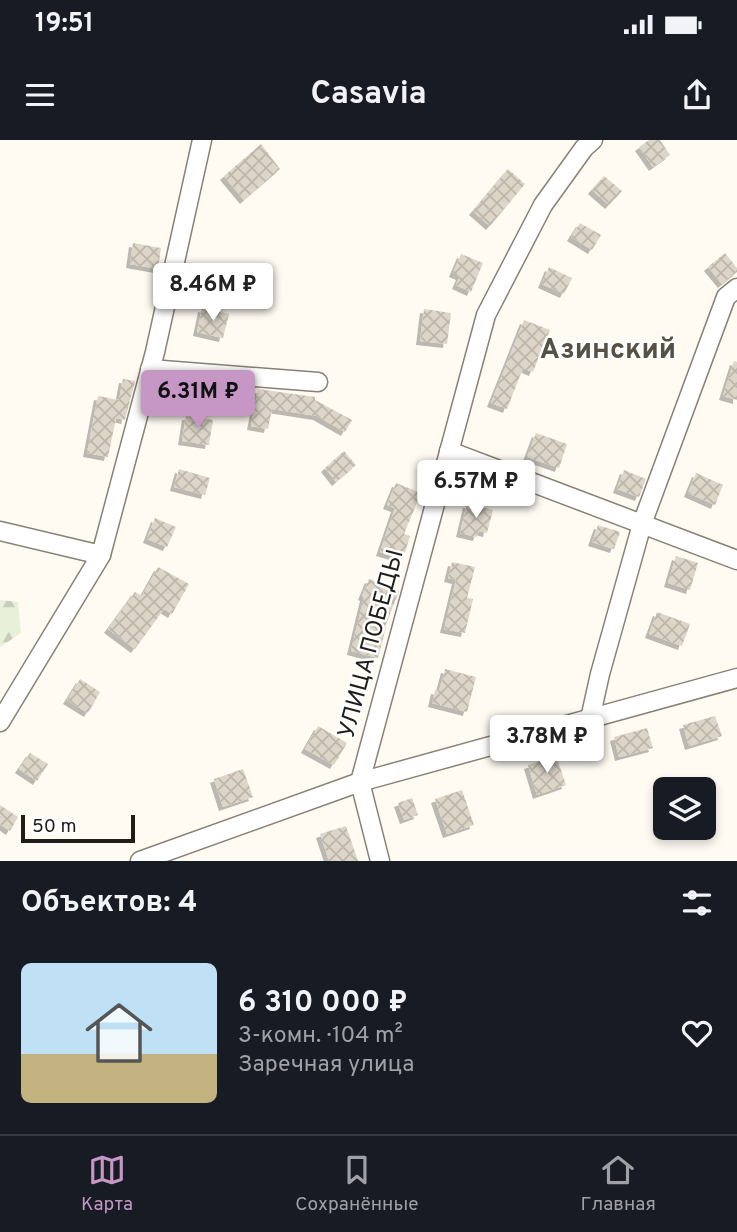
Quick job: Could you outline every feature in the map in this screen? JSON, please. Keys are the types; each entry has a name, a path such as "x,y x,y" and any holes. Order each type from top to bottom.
{"street":[{"path":"0,722 101,555 150,369 202,140"},
{"name":"УЛИЦА ПОБЕДЫ","path":"380,861 360,782 486,315 543,205 584,148 593,140"},
{"path":"590,719 642,524 726,297 737,288"},
{"path":"150,369 318,382"},
{"path":"449,451 737,560"},
{"path":"0,531 101,555"},
{"path":"140,861 360,782 737,678"}],"green space":[{"path":"0,600 18,602 21,633 0,647"}],"building":[{"path":"649,140 660,140 670,155 653,167 639,147"},
{"path":"261,144 280,169 244,200 224,176"},
{"path":"508,169 525,184 490,226 473,211"},
{"path":"604,176 622,191 609,205 592,190"},
{"path":"580,223 601,235 592,250 571,237"},
{"path":"133,243 161,248 158,269 130,264"},
{"path":"725,253 737,268 737,272 722,284 708,267"},
{"path":"461,254 483,263 471,292 456,285 460,276 453,273"},
{"path":"549,267 572,278 564,294 542,284"},
{"path":"202,308 229,314 223,338 197,332"},
{"path":"424,309 451,313 447,344 420,341"},
{"path":"524,320 550,330 533,372 523,368 507,409 491,403"},
{"path":"734,361 737,362 737,400 723,396"},
{"path":"123,379 135,381 125,420 116,418 108,457 87,453 98,396 119,400"},
{"path":"258,389 315,397 315,400 352,420 345,432 317,416 272,409 268,429 251,426"},
{"path":"186,416 213,420 209,445 182,441"},
{"path":"536,433 567,444 559,468 527,457"},
{"path":"344,451 356,465 336,482 325,468"},
{"path":"179,469 210,478 205,495 174,487"},
{"path":"624,470 646,479 639,497 617,489"},
{"path":"696,473 723,485 715,505 688,493"},
{"path":"396,483 421,493 404,534 410,536 403,559 380,552 395,508 387,505"},
{"path":"467,504 493,510 487,533 479,531 477,537 460,533"},
{"path":"155,518 176,527 167,547 147,539"},
{"path":"598,525 620,532 614,549 592,542"},
{"path":"676,556 698,563 690,590 668,583"},
{"path":"452,562 475,567 467,598 473,599 465,633 444,629 456,580 448,578"},
{"path":"158,567 189,584 172,614 164,609 135,649 108,629 135,592 142,596"},
{"path":"369,579 399,591 385,627 378,658 351,651 364,597 362,596"},
{"path":"657,612 690,624 682,646 649,634"},
{"path":"445,669 476,677 467,712 432,703 435,690 439,691"},
{"path":"80,679 100,692 88,713 67,700"},
{"path":"715,716 722,736 689,746 683,725"},
{"path":"318,726 347,743 334,765 305,749"},
{"path":"647,728 653,748 619,757 614,737"},
{"path":"30,753 48,764 37,781 19,769"},
{"path":"556,756 566,785 537,795 528,765"},
{"path":"243,769 253,797 223,807 214,779"},
{"path":"462,790 474,825 447,834 435,799"},
{"path":"412,798 418,815 404,820 398,803"},
{"path":"0,805 18,817 10,831 0,824"},
{"path":"346,826 358,861 329,861 320,834"}],"district":[{"name":"Азинский","path":"608,351"}]}
